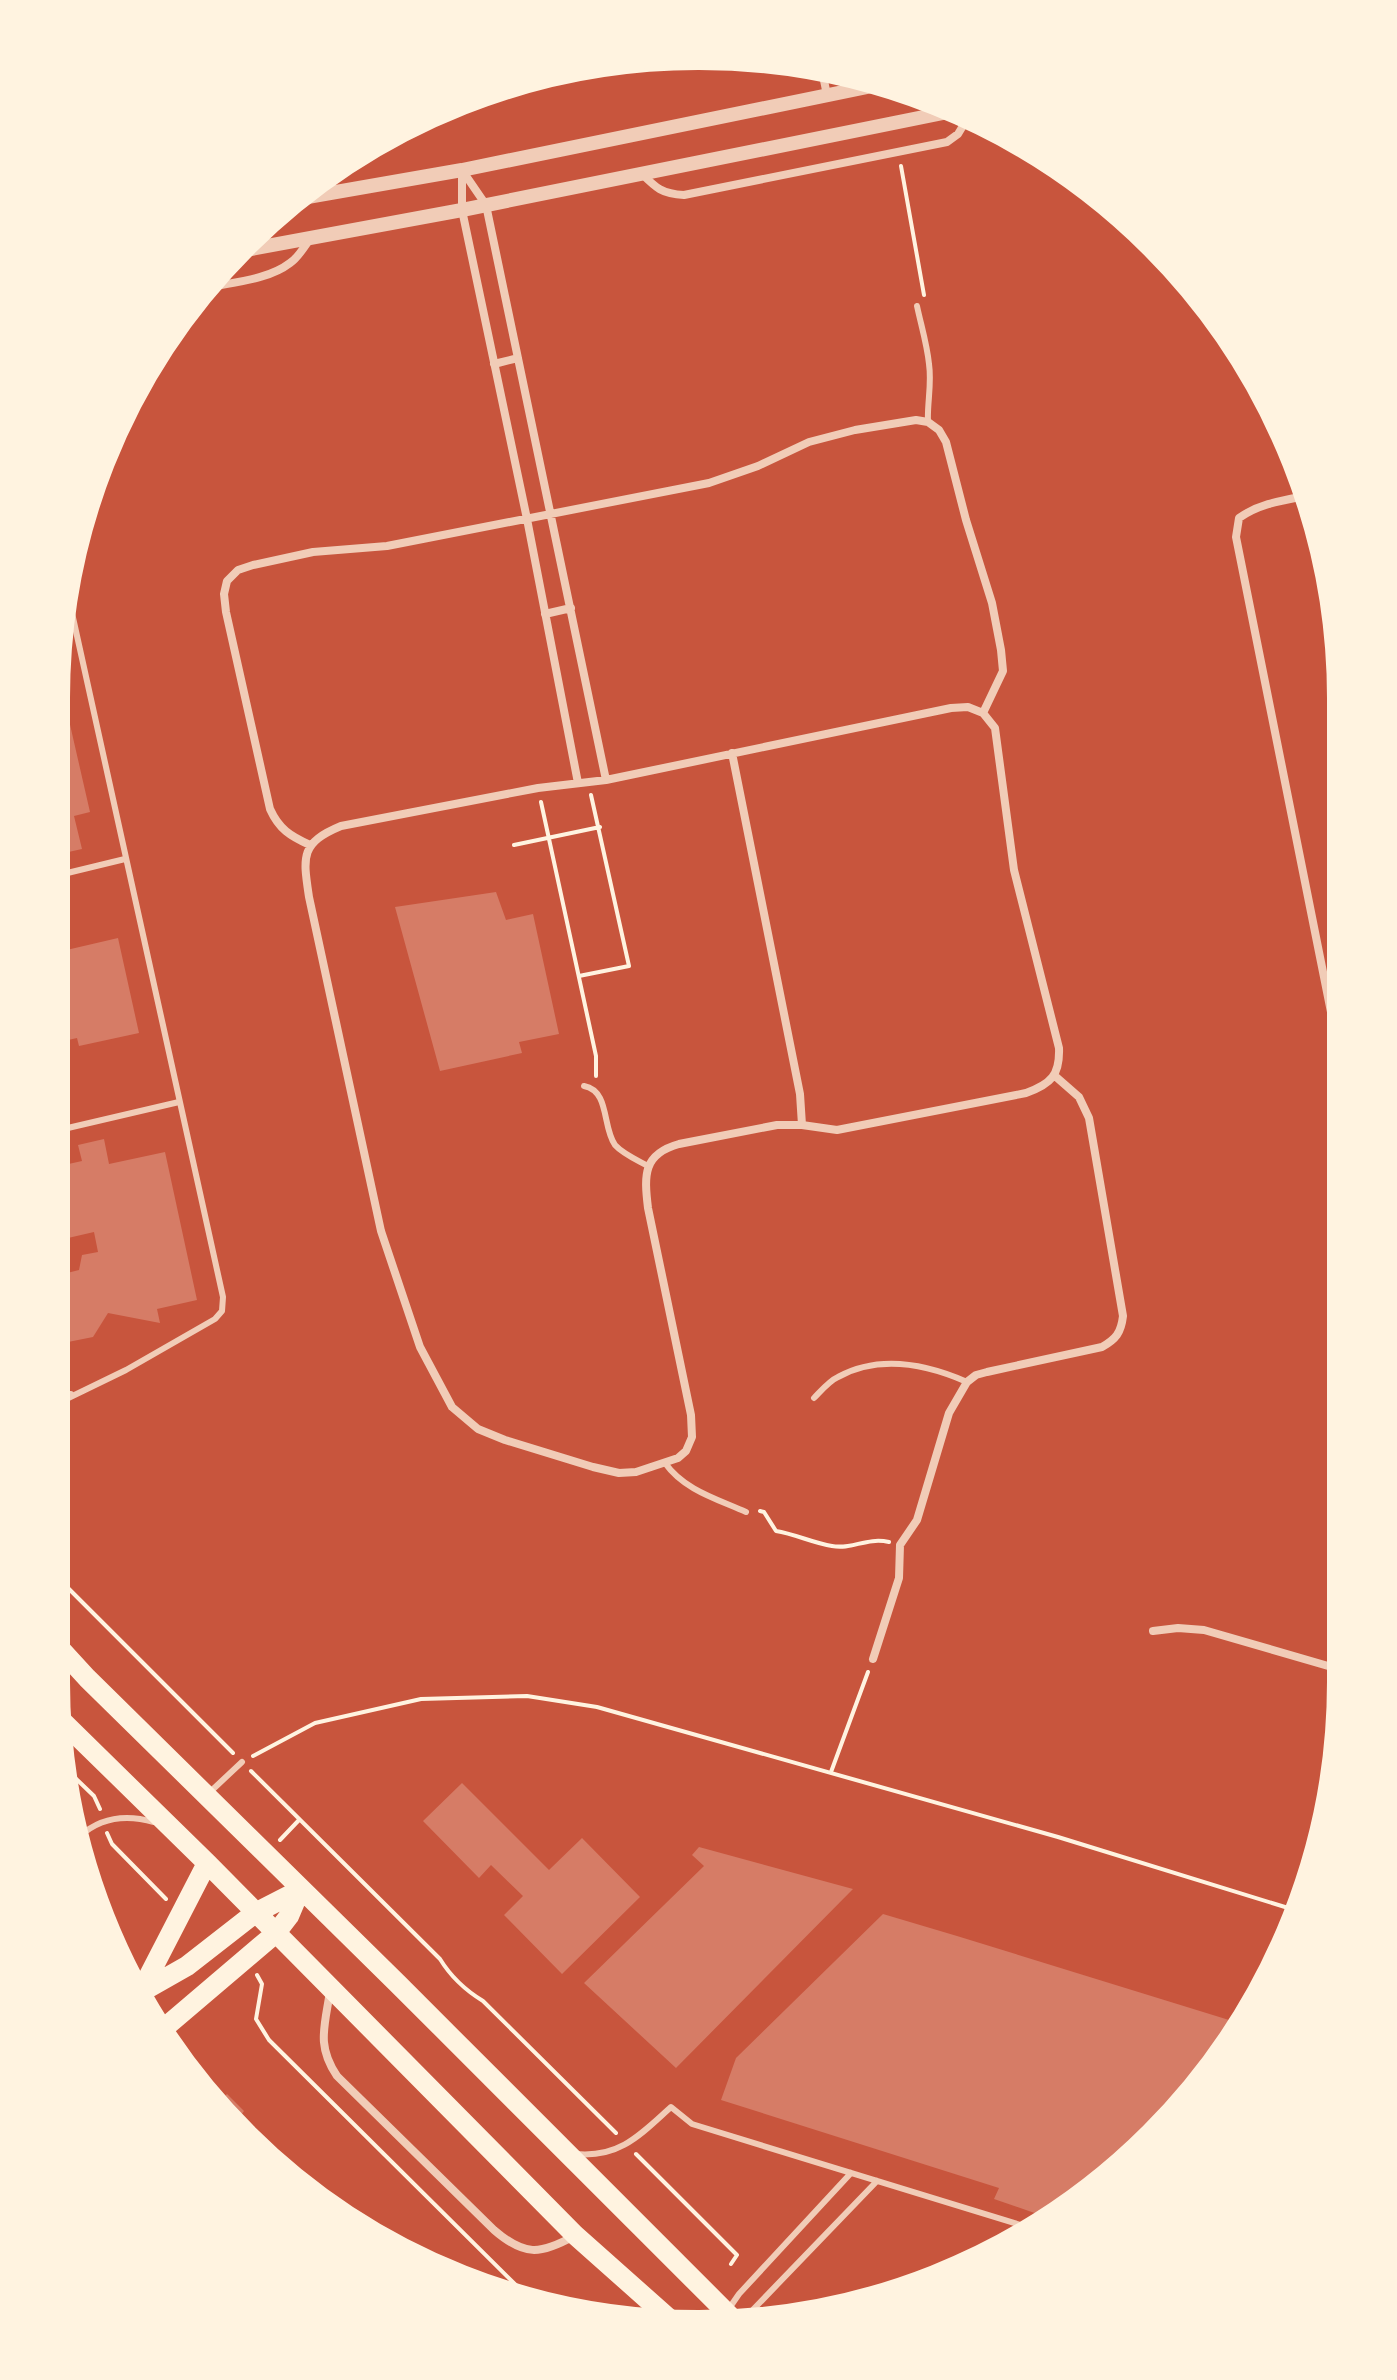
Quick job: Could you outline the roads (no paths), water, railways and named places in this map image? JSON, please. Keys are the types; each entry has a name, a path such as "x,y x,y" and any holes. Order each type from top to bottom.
{"main road":[{"path":"68,1657 569,2153 724,2311"},
{"path":"70,1728 173,1828 575,2235 661,2311"},
{"path":"145,1984 207,1863"},
{"path":"147,1987 187,1966 255,1913 300,1890"},
{"path":"169,2024 276,1933 289,1916 300,1890"}],"street":[{"path":"824,80 827,95"},
{"path":"319,195 462,170 860,88"},
{"path":"259,248 936,114"},
{"path":"641,173 668,194 684,195 947,142 963,126"},
{"path":"462,170 486,205 606,780"},
{"path":"462,170 462,210 545,614 583,782"},
{"path":"223,285 278,270 293,262 311,238"},
{"path":"494,364 518,358"},
{"path":"310,845 288,835 277,824 270,809 226,612 224,594 227,581 238,570 313,552 387,546 709,483 758,466 809,442 855,430 907,420 928,422 939,430 946,442 992,603 1001,650 1003,671 983,713"},
{"path":"1297,498 1247,512 1239,518 1236,537 1329,1002"},
{"path":"545,614 571,608"},
{"path":"968,707 983,713 995,728 1014,870 1059,1048 1060,1063 1055,1076 1041,1088 1026,1093 837,1130 777,1125 679,1144 655,1155 648,1166 645,1187 691,1415 692,1437 686,1451 678,1458 636,1472 619,1473 505,1440 478,1429 452,1407 420,1347 381,1231 305,868 310,845 322,834 341,826 538,788 606,780 732,753 951,708 968,707"},
{"path":"732,753 800,1094 802,1125"},
{"path":"873,1659 899,1578 900,1545 917,1520 949,1413 967,1382 987,1372 1102,1347 1116,1339 1122,1330 1123,1316 1089,1118 1079,1097 1055,1076"},
{"path":"1153,1631 1178,1628 1204,1630 1329,1666"},
{"path":"331,1987 323,2042 327,2059 337,2076 513,2245 526,2250 543,2250 575,2235"}],"lane":[{"path":"918,310 930,365 928,422"},
{"path":"68,1398 170,1346 215,1319 222,1311 221,1289 73,619"},
{"path":"68,873 125,859"},
{"path":"584,1086 599,1093 615,1144 648,1166"},
{"path":"68,1128 179,1102"},
{"path":"814,1398 836,1377 892,1362 942,1371 967,1382"},
{"path":"68,1394 78,1393"},
{"path":"665,1463 675,1477 687,1485 746,1512"},
{"path":"206,1796 242,1762"},
{"path":"86,1832 103,1821 137,1818 173,1828"},
{"path":"569,2153 585,2155 620,2149 671,2107 692,2124 1019,2225"},
{"path":"733,2311 739,2294 851,2173"},
{"path":"737,2311 877,2181"}]}
